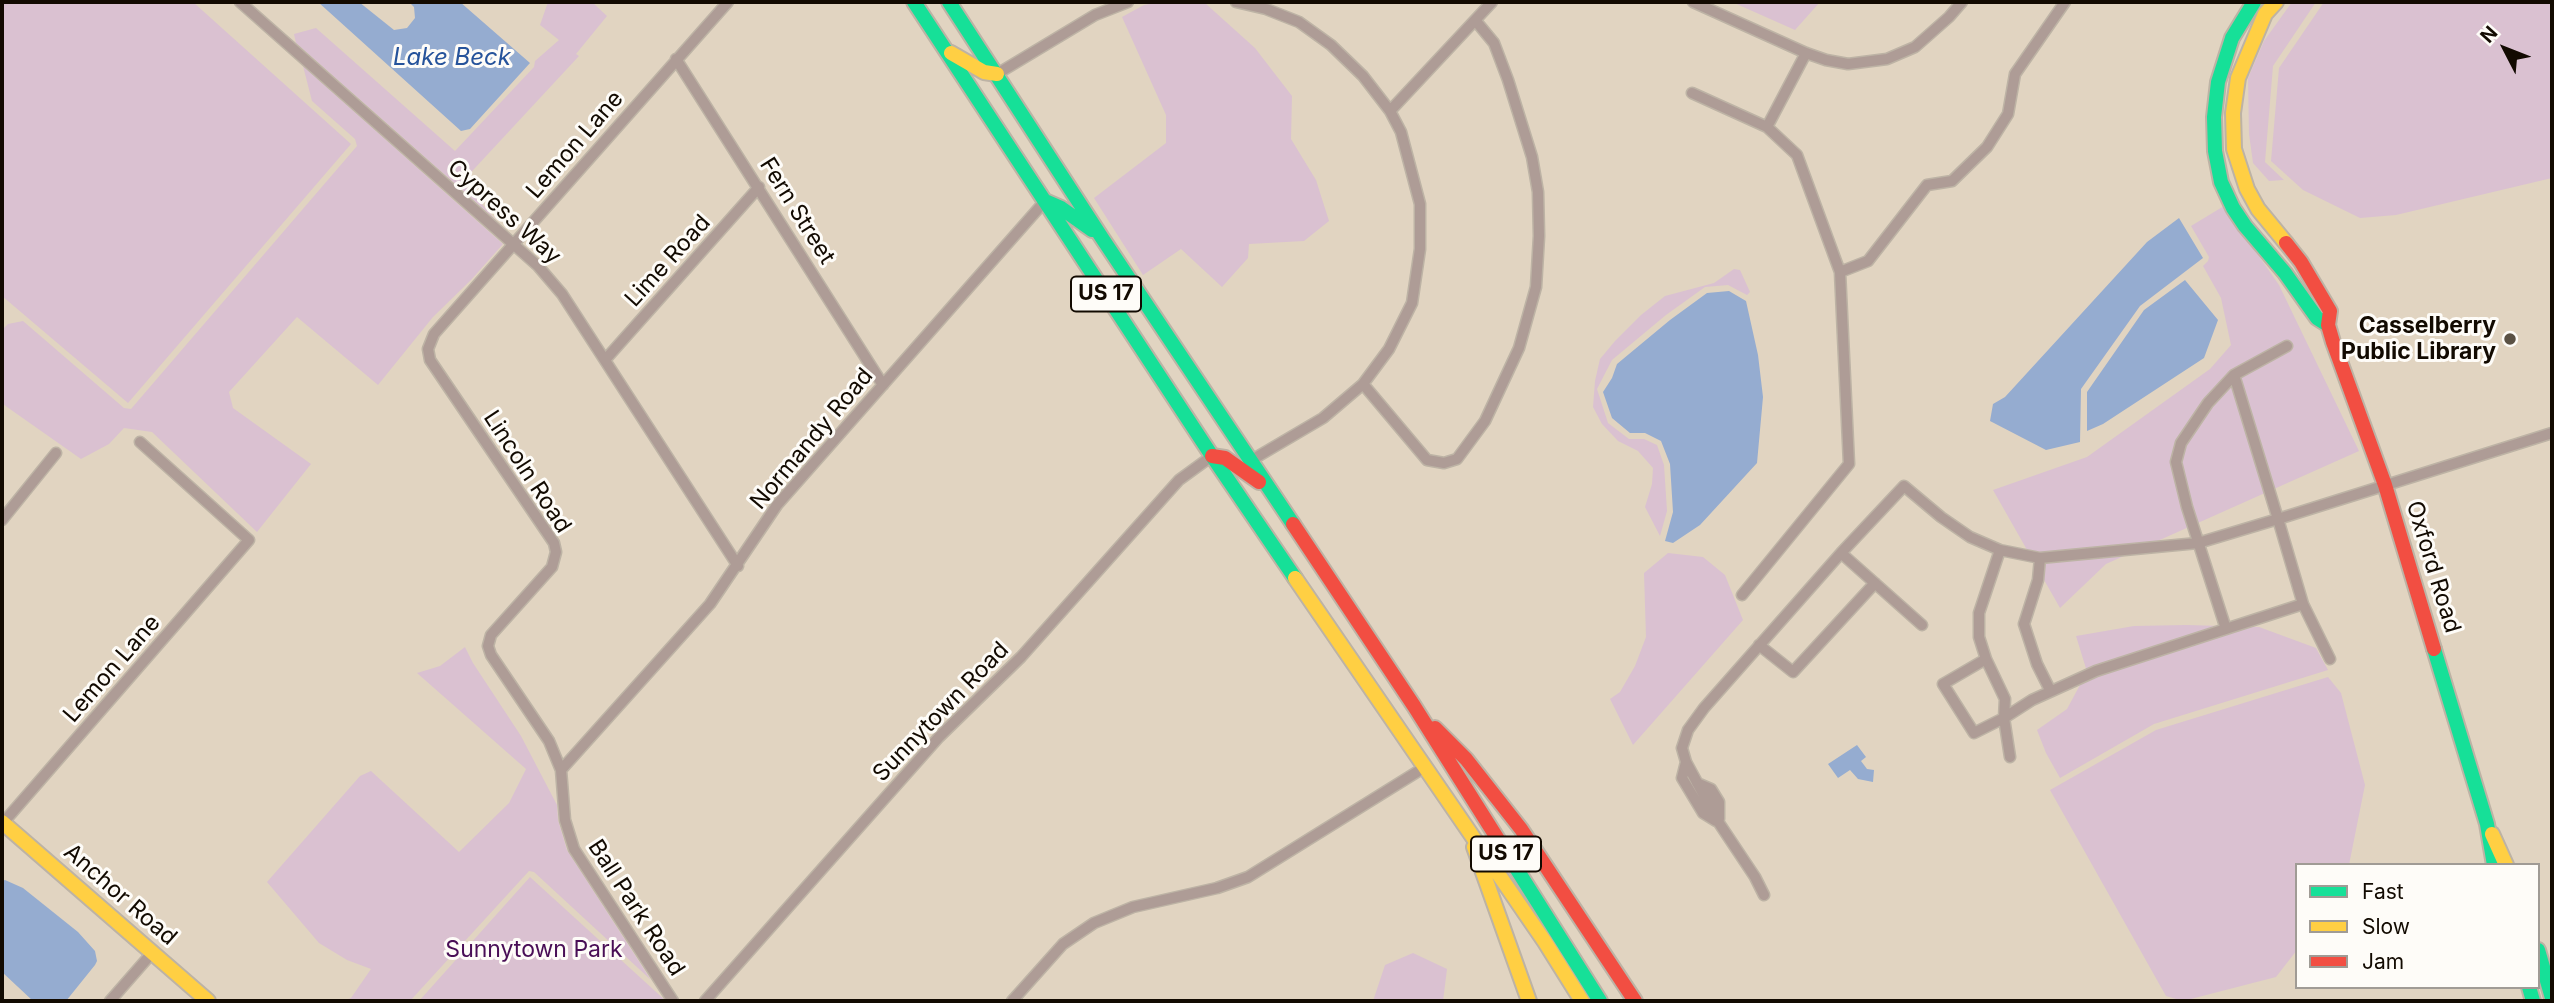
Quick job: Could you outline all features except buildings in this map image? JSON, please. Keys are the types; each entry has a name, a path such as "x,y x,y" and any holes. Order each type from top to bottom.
{"main road":[{"name":"US 17","path":"914,2 1212,456 1545,942 1582,1001"},
{"name":"US 17","path":"949,2 1102,238 1414,706 1600,1001"},
{"name":"Oxford Road","path":"2254,2 2232,38 2218,82 2214,117 2215,151 2221,182 2245,226 2317,318 2328,325"},
{"name":"Oxford Road","path":"2276,2 2265,14 2238,78 2233,113 2234,149 2247,190 2258,209 2301,262 2330,311 2328,325 2385,485 2487,824 2494,863"},
{"path":"946,50 984,72 997,74"},
{"path":"1045,201 1061,208 1102,238"},
{"path":"1212,456 1237,464 1269,489"},
{"path":"1414,706 1466,759 1521,829 1635,1001"},
{"name":"Anchor Road","path":"2,823 208,1001"},
{"name":"Oxford Road","path":"2487,824 2505,863"},
{"path":"1468,829 1529,1001"},
{"path":"2540,957 2552,998"}],"street":[{"name":"Cypress Way","path":"240,2 538,266 562,294 738,565"},
{"name":"Lemon Lane","path":"428,349 434,334 728,2"},
{"path":"997,74 1095,15 1128,2"},
{"path":"1236,2 1266,9 1299,22 1331,45 1363,76 1390,111 1401,132 1420,204 1420,249 1412,303 1389,349 1363,384 1323,418 1250,461"},
{"path":"1390,111 1492,2"},
{"path":"1693,2 1826,60 1849,64 1887,59 1915,47 1950,17 1962,2"},
{"path":"1839,272 1868,261 1927,185 1952,181 1987,147 2008,114 2015,74 2066,2"},
{"path":"1363,384 1427,460 1444,463 1457,459 1485,421 1519,348 1536,287 1538,192 1532,157 1508,80 1493,43 1475,20"},
{"path":"1767,127 1806,52"},
{"name":"Fern Street","path":"676,59 883,385"},
{"path":"1692,93 1767,127 1797,155 1839,272 1849,464 1742,595"},
{"name":"Lime Road","path":"605,360 759,187"},
{"name":"Normandy Road","path":"561,770 710,604 777,505 1045,201"},
{"path":"2226,629 2176,462 2181,443 2208,403 2234,375 2287,346"},
{"name":"Lincoln Road","path":"428,349 430,360 554,543 556,552 552,567 491,635 488,646"},
{"path":"2234,375 2303,604 2330,659"},
{"path":"1764,895 1719,823 1703,813 1698,790 1682,778 1686,762 1682,748 1688,730 1703,708 1904,486 1960,530 2000,550 2040,558 2199,543 2552,433"},
{"name":"Lemon Lane","path":"2,823 249,540 140,442"},
{"path":"2,520 56,453"},
{"name":"Sunnytown Road","path":"705,1001 939,737 1021,657 1179,480 1212,456"},
{"path":"2000,550 1979,613 1979,637 2005,699 2004,718 2010,757"},
{"path":"1841,553 1922,625"},
{"path":"2040,558 2038,580 2024,624 2033,654 2050,690"},
{"path":"1759,645 1793,672 1875,583"},
{"path":"1986,659 1944,684 1974,733 2050,690 2095,671 2303,604"},
{"name":"Ball Park Road","path":"488,646 549,741 561,770 565,820 574,849 673,1001"},
{"path":"1013,1001 1063,944 1094,923 1133,907 1217,888 1248,877 1425,766"},
{"path":"1698,790 1711,789 1719,802 1719,823"},
{"path":"110,1001 152,953"}],"green space":[{"path":"2,2 193,2 351,144 128,403 2,296"},
{"path":"548,2 592,2 607,16 576,54 579,56 462,182 497,221 296,43 294,34 316,28 455,151 534,67 535,61 559,40 540,25"},
{"path":"1161,2 1205,3 1255,48 1292,96 1291,139 1316,180 1329,221 1304,241 1249,244 1248,258 1222,287 1181,249 1143,275 1094,198 1166,143 1166,115 1122,17 1144,5"},
{"path":"1732,2 1820,2 1795,30"},
{"path":"2292,2 2316,2 2273,66 2265,162 2284,180 2269,181 2253,163 2249,134 2248,78 2264,41"},
{"path":"2324,2 2552,2 2552,178 2396,215 2360,218 2303,190 2271,161 2279,68"},
{"path":"303,66 503,244 433,317 378,385 297,317 229,392 233,408 311,464 257,532 152,432 124,428 109,444 81,459 7,407 2,403 2,330 8,324 23,321 124,408 131,409 357,146 355,139 312,101"},
{"path":"2224,206 2279,285 2359,451 2106,564 2060,608 1993,490 2087,457 2210,369 2231,345 2221,298 2203,266 2209,257 2191,226"},
{"path":"1734,269 1740,270 1750,292 1747,295 1728,285 1705,287 1612,360 1597,389 1608,423 1629,439 1644,439 1657,445 1664,465 1667,511 1660,536 1645,507 1652,484 1653,468 1638,451 1618,441 1602,424 1593,407 1600,359 1641,315 1665,296 1714,283"},
{"path":"1668,553 1703,557 1725,575 1743,620 1633,745 1610,699 1620,692 1635,666 1646,637 1644,573"},
{"path":"2134,626 2259,627 2316,648 2328,670 2154,724 2060,778 2037,730 2067,709 2088,675 2076,636"},
{"path":"465,647 521,736 557,805 558,820 567,850 651,980 534,872 529,871 410,1001 343,1001 351,998 371,969 347,960 319,943 267,882 360,776 371,771 459,852 509,803 526,769 417,673 440,666"},
{"path":"2328,677 2341,693 2365,785 2349,863 2295,863 2295,953 2276,977 2183,1001 2166,996 2050,790 2156,730"},
{"name":"Sunnytown Park","path":"530,877 666,1001 419,1001"},
{"path":"1413,953 1447,969 1443,1001 1373,1001 1385,965"}],"water":[{"name":"Lake Beck","path":"318,2 359,2 394,30 407,28 415,18 414,7 409,2 460,2 530,63 470,129 461,131"},
{"path":"2179,218 2203,258 2140,306 2081,389 2080,442 2046,450 1990,421 1993,404 2005,397 2147,242"},
{"path":"2185,280 2218,320 2204,358 2103,424 2087,431 2087,392 2144,310"},
{"path":"1729,291 1746,301 1758,355 1763,397 1757,463 1700,525 1673,543 1665,541 1673,512 1670,464 1661,441 1645,433 1630,433 1612,418 1603,392 1617,364 1670,320 1707,293"},
{"path":"1857,745 1866,757 1861,761 1867,769 1874,770 1873,782 1858,779 1850,770 1838,778 1828,764"},
{"path":"2,881 23,888 78,932 95,951 95,965 66,1001 33,1001 2,972"}],"traffic: fast":[{"path":"914,2 1295,578"},
{"path":"949,2 1102,238 1293,524"},
{"path":"2254,2 2232,38 2218,82 2214,117 2215,151 2221,182 2245,226 2285,273 2317,318 2328,325"},
{"path":"1045,201 1061,208 1092,230"},
{"path":"2434,649 2487,824 2494,863"},
{"path":"1511,860 1600,1001"},
{"path":"2540,957 2552,998"},
{"path":"2530,989 2533,1001"}],"traffic: slow":[{"path":"2276,2 2265,14 2238,78 2233,113 2234,149 2247,189 2258,209 2286,243"},
{"path":"951,53 984,72 997,74"},
{"path":"1295,578 1545,942 1582,1001"},
{"path":"2,822 208,1001"},
{"path":"2492,834 2505,863"},
{"path":"1474,847 1529,1001"}],"traffic: jam":[{"path":"2286,243 2301,262 2330,311 2328,325 2333,342 2385,485 2434,649"},
{"path":"1212,456 1225,458 1259,482"},
{"path":"1293,524 1414,706 1511,860"},
{"path":"1435,728 1466,759 1521,829 1635,1001"}],"place":[{"name":"Casselberry Public Library","path":"2510,339"}]}
